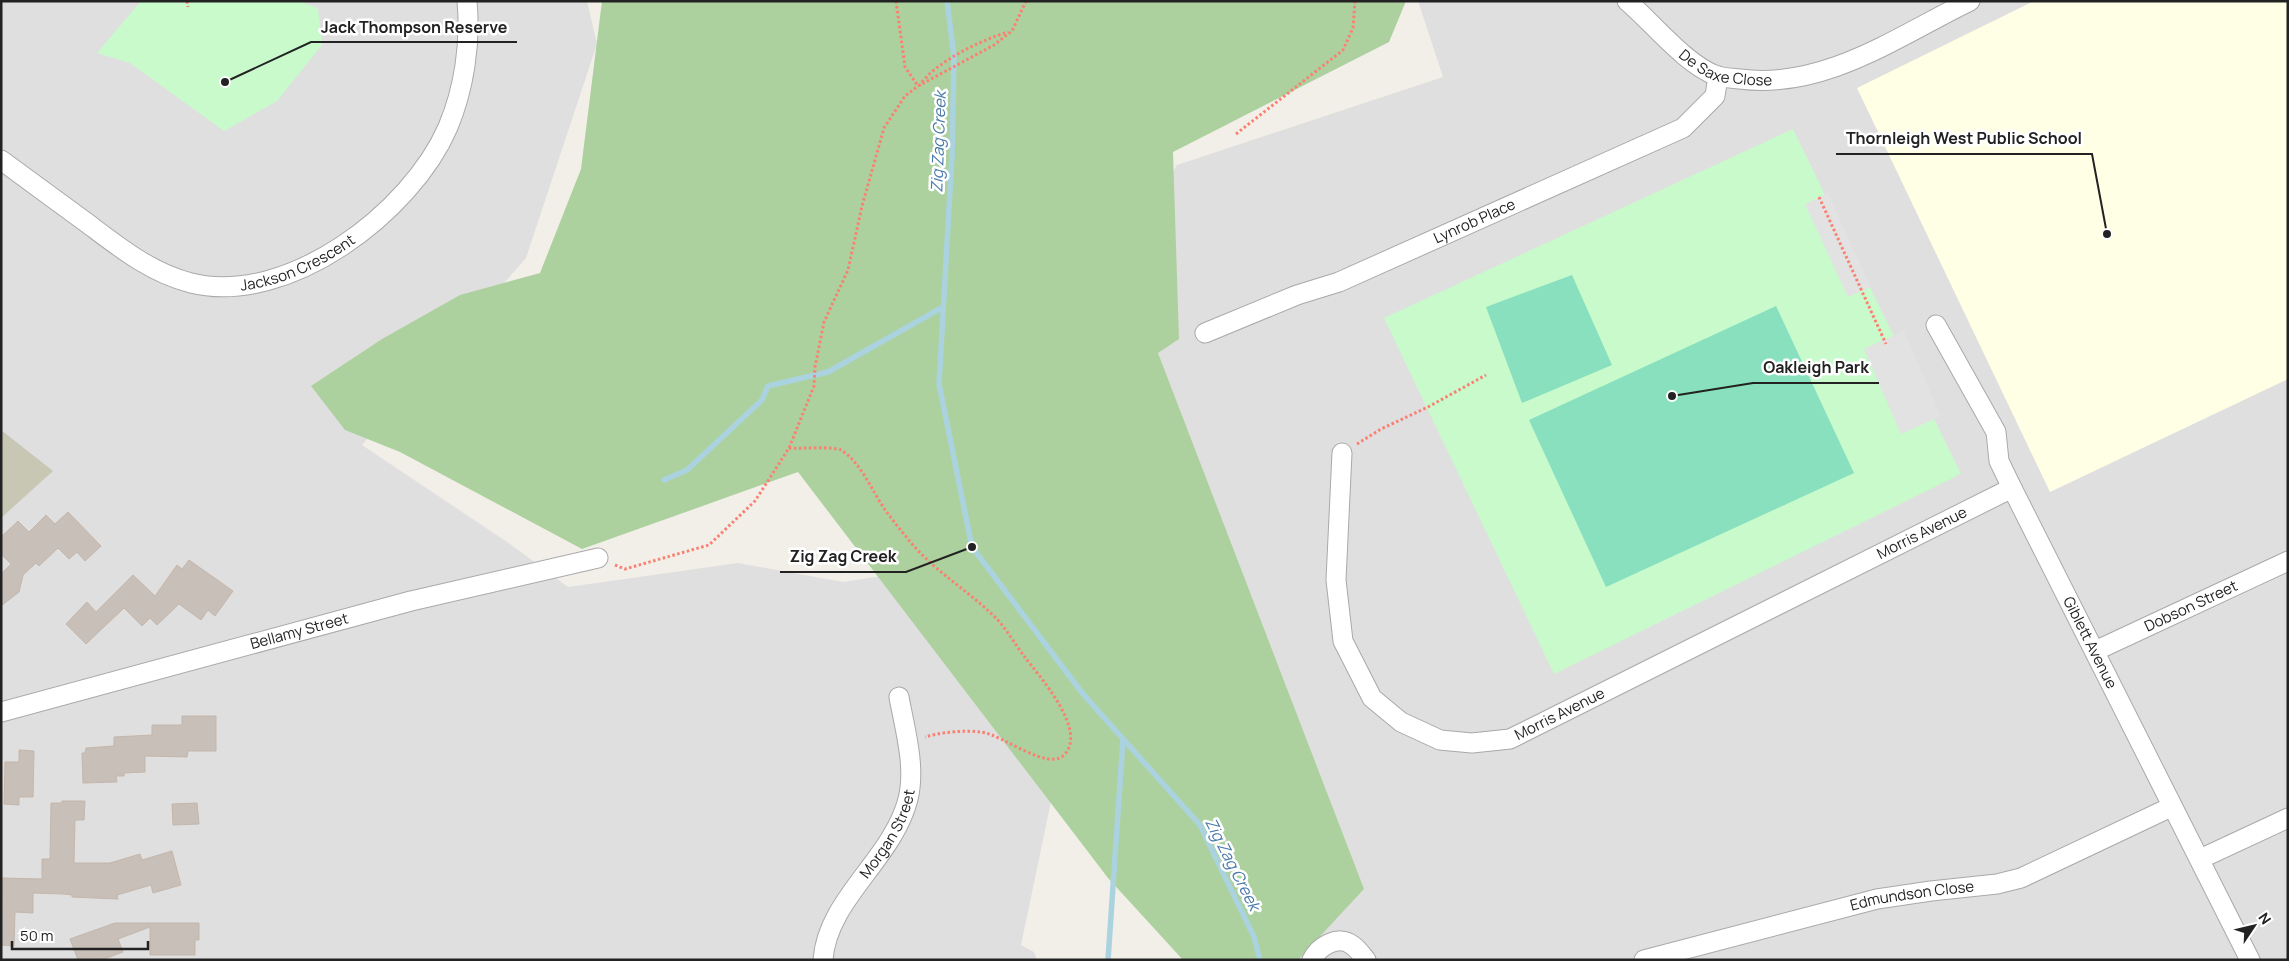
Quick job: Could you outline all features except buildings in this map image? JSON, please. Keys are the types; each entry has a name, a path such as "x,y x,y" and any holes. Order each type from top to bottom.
{"street":[{"name":"Jackson Crescent","path":"1,160 126,252 150,267 173,278 213,287 234,288 256,285 282,278 324,258 368,226 396,201 436,150 448,128 463,75 467,42 467,1"},
{"name":"De Saxe Close","path":"1627,1 1650,21 1686,58 1718,76 1753,81 1780,81 1843,65 1970,1"},
{"name":"Lynrob Place","path":"1205,333 1297,295 1339,282 1683,128 1715,96 1718,76"},
{"name":"Giblett Avenue","path":"1936,325 1996,432 1999,460 2012,488 2250,960"},
{"name":"Morris Avenue","path":"1342,453 1336,580 1343,641 1372,698 1401,722 1440,740 1472,742 1510,739 2012,488"},
{"name":"Bellamy Street","path":"1,712 411,601 598,558"},
{"name":"Dobson Street","path":"2095,651 2288,561"},
{"name":"Morgan Street","path":"823,960 829,930 837,915 893,836 908,799 910,766 899,697"},
{"name":"Edmundson Close","path":"1644,960 1877,899 1997,884 2021,878 2171,806"},
{"path":"2200,859 2288,818"},
{"path":"1312,960 1316,950 1335,940 1351,943 1366,960"}],"path":[{"path":"187,1 188,7"},
{"path":"896,1 905,67 918,86"},
{"path":"598,558 625,569 709,545 755,501 788,448 814,386 814,367 824,322 848,270 862,206 884,128 904,96 918,86 994,45 1012,31 1026,1"},
{"path":"1236,134 1343,50 1353,28 1355,1"},
{"path":"918,86 925,76 954,57 995,36 1012,31"},
{"path":"1820,197 1886,344"},
{"path":"1342,453 1381,429 1428,408 1486,375"},
{"path":"788,448 840,449 855,462 886,511 933,567 997,619 1059,704 1070,729 1071,742 1065,754 1057,760 1047,760 1001,738 982,732 941,733"}],"shaded area":[{"path":"1,1 587,1 597,44 526,258 362,445 510,544 568,587 738,563 843,582 895,574 1071,706 1021,945 1034,952 1037,960 1,960"},
{"path":"1418,1 2288,1 2288,960 1291,960 1076,326 1177,165 1443,77"},
{"path":"2034,1 2288,1 2288,379 2050,492 1857,88"},
{"path":"1828,193 1871,287 1848,297 1805,204"},
{"path":"1904,331 1941,416 1901,434 1864,349"},
{"path":"1,430 53,471 1,518"}],"green space":[{"path":"141,1 299,1 318,8 322,45 277,101 224,131 130,63 97,53"},
{"path":"602,1 1406,1 1389,42 1173,152 1179,339 1158,353 1364,889 1298,960 1183,960 1108,878 798,472 582,549 400,452 345,430 311,386 382,339 460,295 540,273 581,169"},
{"path":"1793,129 1961,474 1554,674 1384,318"},
{"path":"1572,275 1612,365 1522,403 1486,307"},
{"path":"1776,306 1854,473 1606,587 1529,420"}],"waterway":[{"name":"Zig Zag Creek","path":"947,1 954,57 952,156 939,384 972,547 1083,694 1200,825 1254,937 1260,960"},
{"path":"664,480 687,470 762,400 768,386 828,372 943,307"},
{"name":"Zig Zag Creek","path":"1108,960 1123,739"}],"place":[{"name":"Jack Thompson Reserve","path":"225,82"},
{"name":"Thornleigh West Public School","path":"2107,234"},
{"name":"Oakleigh Park","path":"1672,396"},
{"name":"Zig Zag Creek","path":"972,547"}]}
